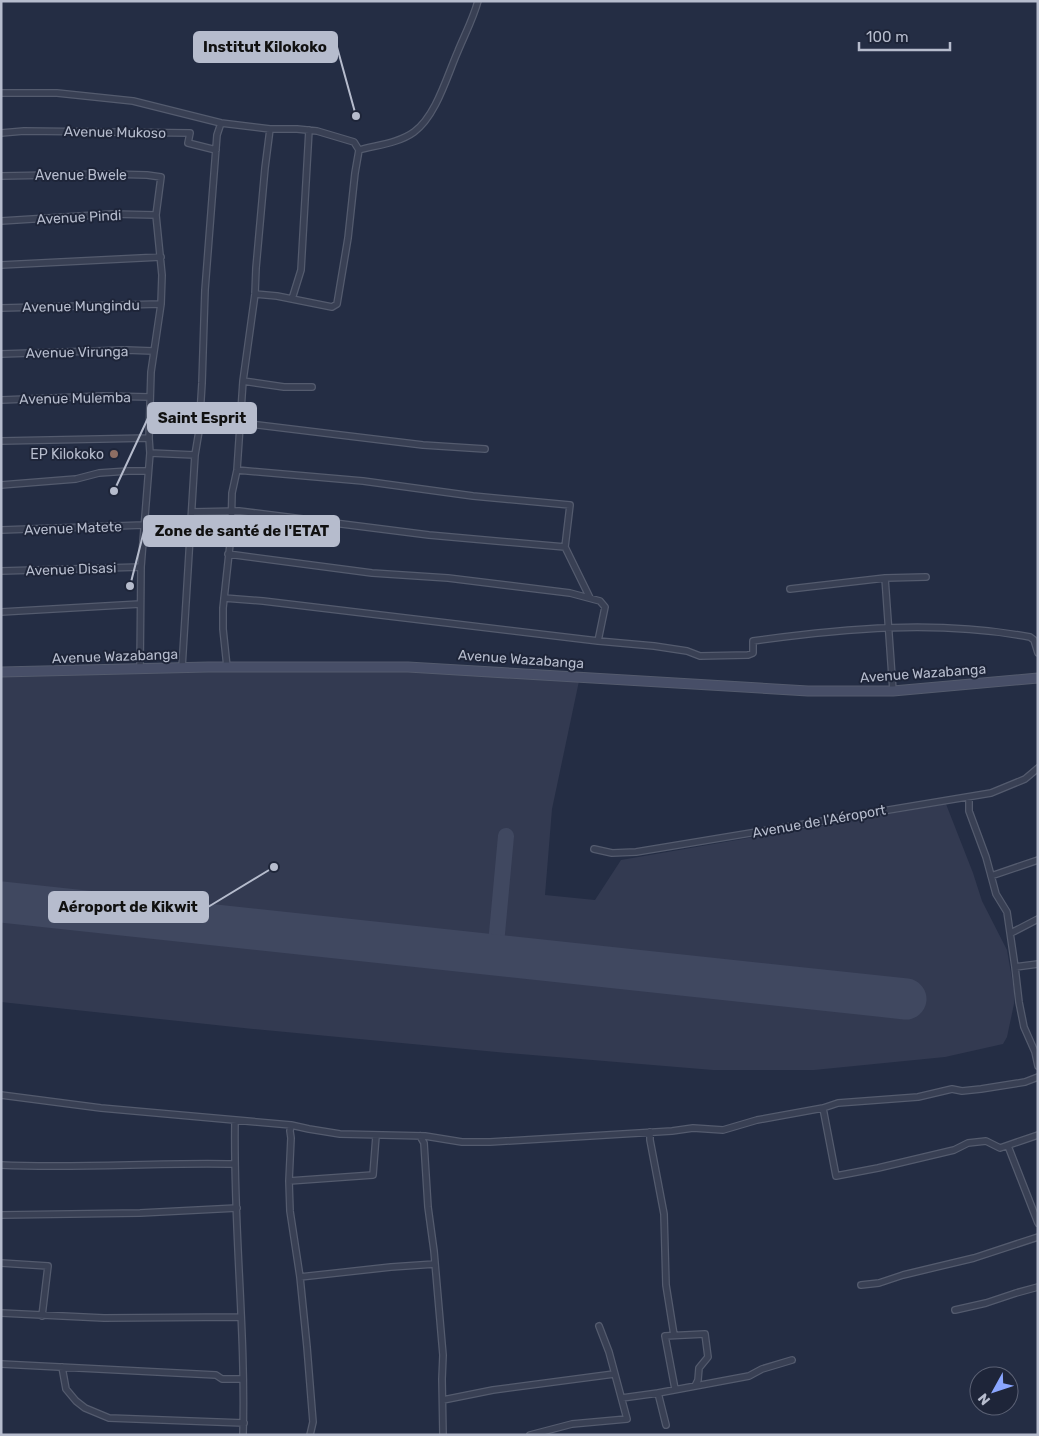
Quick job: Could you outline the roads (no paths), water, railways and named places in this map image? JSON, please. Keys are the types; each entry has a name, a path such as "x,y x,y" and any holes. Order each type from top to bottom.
{"main road":[{"name":"Avenue Wazabanga","path":"1,672 227,667 408,667 808,691 893,692 1038,678"}],"street":[{"path":"359,150 397,141 413,133 423,124 431,112 474,17 478,1"},
{"path":"1,93 57,93 133,102 221,123 270,130 309,130 354,142 359,150 348,238 337,304 332,307 255,294"},
{"path":"182,668 195,455 201,393 205,290 216,150 221,123"},
{"path":"227,667 223,629 232,493 237,470 244,381 255,294 263,185 270,130"},
{"path":"292,299 300,270 309,130"},
{"name":"Avenue Mukoso","path":"1,133 31,131 190,133 188,143 216,150"},
{"name":"Avenue Bwele","path":"1,176 109,174 161,177 156,215"},
{"name":"Avenue Pindi","path":"1,221 128,214 156,215"},
{"path":"140,670 140,604 150,453 150,397 153,351 161,304 161,257 156,215"},
{"path":"1,265 161,257"},
{"name":"Avenue Mungindu","path":"1,308 161,304"},
{"name":"Avenue Virunga","path":"1,354 126,350 153,351"},
{"path":"244,381 284,387 312,387"},
{"name":"Avenue Mulemba","path":"1,400 104,396 150,397"},
{"path":"241,423 413,444 485,449"},
{"path":"1,441 149,438"},
{"path":"150,453 195,455"},
{"path":"1,484 76,480 99,473 128,470 148,471"},
{"path":"237,470 363,481 474,496 570,505 565,547 590,598"},
{"path":"192,512 239,512 470,539 565,547"},
{"name":"Avenue Matete","path":"1,530 144,525"},
{"path":"228,554 372,573 448,578 570,593 600,601 605,607 598,641"},
{"name":"Avenue Disasi","path":"1,571 142,567"},
{"path":"790,589 885,578 926,577"},
{"path":"885,578 887,628 893,692"},
{"path":"224,598 654,646 686,651 700,656 734,657 752,654 754,650 753,641 811,633 887,628 974,629 1016,634 1030,637 1034,640 1038,652"},
{"path":"1,612 140,604"},
{"name":"Avenue de l'Aéroport","path":"594,850 612,853 636,852 991,793 1012,785 1038,768"},
{"path":"969,797 969,812 986,857 996,894 1007,912 1024,1027 1036,1050 1038,1066"},
{"path":"991,876 1038,860"},
{"path":"1011,933 1038,919"},
{"path":"1016,967 1038,964"},
{"path":"1,1095 101,1108 291,1125 309,1130 340,1134 420,1136 462,1142 490,1142 694,1128 723,1130 757,1120 823,1108 838,1103 918,1097 952,1088 962,1091 981,1089 1025,1082 1038,1077"},
{"path":"823,1108 836,1176 954,1150 968,1143 986,1141 1000,1148 1038,1135"},
{"path":"234,1121 240,1317 243,1342 243,1435"},
{"path":"291,1125 289,1181 291,1223 300,1277 313,1422 310,1435"},
{"path":"650,1132 664,1214 666,1285 674,1335"},
{"path":"289,1181 373,1176 376,1136"},
{"path":"420,1136 424,1143 428,1207 443,1355 442,1409 444,1435"},
{"path":"1008,1146 1038,1222"},
{"path":"1,1165 61,1167 112,1164 234,1164"},
{"path":"1,1215 140,1213 237,1208"},
{"path":"861,1285 879,1283 903,1274 974,1258 1038,1237"},
{"path":"1,1263 48,1266 42,1316"},
{"path":"300,1277 435,1264"},
{"path":"955,1310 986,1303 1038,1287"},
{"path":"1,1313 104,1318 240,1317"},
{"path":"530,1435 572,1424 627,1419 609,1352 599,1326"},
{"path":"675,1389 666,1336 705,1334 708,1357 699,1368 698,1380 695,1386"},
{"path":"622,1398 749,1376 762,1369 792,1360"},
{"path":"1,1364 216,1375 222,1379 243,1379"},
{"path":"62,1367 66,1389 76,1401 85,1408 109,1418 244,1423"},
{"path":"443,1400 493,1390 614,1374"},
{"path":"658,1393 666,1425"}],"place":[{"name":"Institut Kilokoko","path":"356,116"},
{"name":"EP Kilokoko","path":"114,454"},
{"name":"Saint Esprit","path":"114,491"},
{"name":"Zone de santé de l'ETAT","path":"130,586"},
{"name":"Aéroport de Kikwit","path":"274,867"}]}
